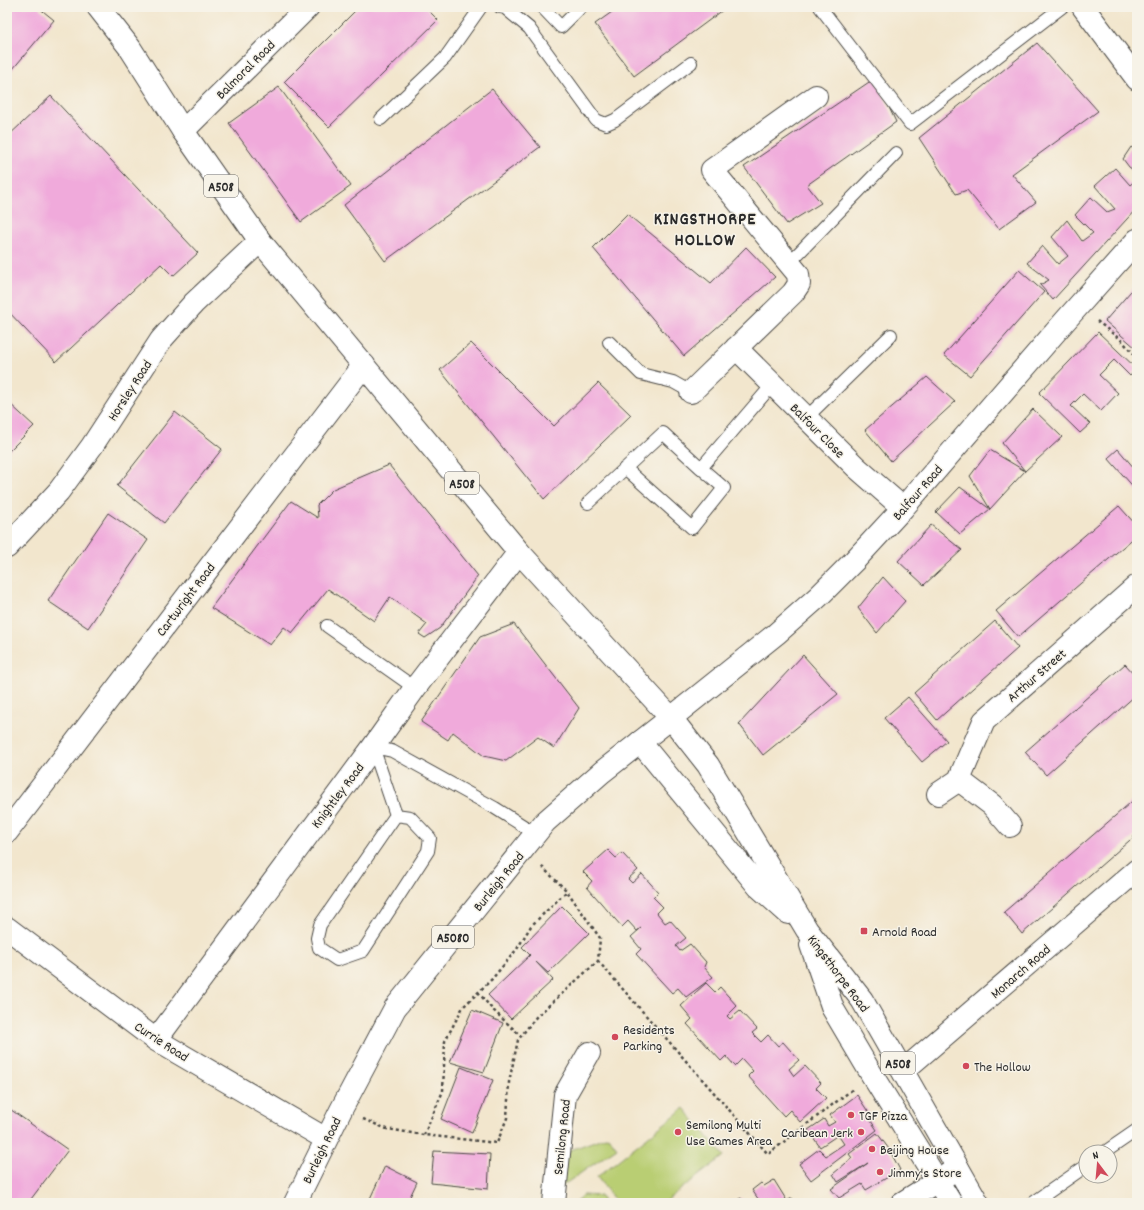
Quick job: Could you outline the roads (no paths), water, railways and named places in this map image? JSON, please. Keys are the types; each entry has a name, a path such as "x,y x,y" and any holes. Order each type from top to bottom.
{"main road":[{"name":"A508","path":"98,7 130,48 183,131 260,241 519,552 671,718"},
{"name":"A508","path":"110,7 130,48"},
{"name":"Balmoral Road","path":"183,131 308,7"},
{"path":"1089,10 1137,78"},
{"path":"691,392 793,293 800,284 798,274 712,170 816,96"},
{"name":"Balfour Road","path":"671,718 776,634 854,561 903,508 1137,240"},
{"name":"Horsley Road","path":"7,546 59,491 88,453 161,340 194,303 260,241"},
{"name":"Balfour Close","path":"736,348 856,467 903,508"},
{"name":"Cartwright Road","path":"7,832 364,365"},
{"name":"Knightley Road","path":"156,1040 374,747 415,688 519,552"},
{"name":"Arthur Street","path":"959,780 984,721 1137,586"},
{"name":"Burleigh Road","path":"295,1203 326,1139 395,1008 545,822 602,772 671,718"},
{"name":"Kingsthorpe Road","path":"671,718 708,765 806,930 862,1000 978,1203"},
{"name":"Kingsthorpe Road","path":"640,742 758,886 806,930 833,1009 951,1203"},
{"path":"938,794 959,780 992,805 1010,826"},
{"name":"Monarch Road","path":"903,1071 1137,870"},
{"name":"Currie Road","path":"7,928 156,1040 326,1139"},
{"name":"Semilong Road","path":"554,1203 565,1095 589,1053"},
{"path":"902,1203 958,1168"}],"lane":[{"path":"381,119 445,58 481,7"},
{"path":"500,7 505,8 529,28 596,120 606,124 615,120 690,63"},
{"path":"542,7 561,27 581,7"},
{"path":"820,7 910,124 1062,7"},
{"path":"789,263 896,153"},
{"path":"806,418 891,335"},
{"path":"609,342 641,374 673,382 691,392"},
{"path":"701,468 773,384"},
{"path":"588,503 625,468 663,433 724,488 692,528 625,468"},
{"path":"327,626 415,688"},
{"path":"374,747 396,815"},
{"path":"374,747 392,751 495,808 530,841"},
{"path":"396,815 410,817 430,838 428,851 363,951 337,960 319,948 317,938 320,925 396,815"},
{"path":"1117,1144 1137,1130"},
{"path":"1033,1203 1078,1172"}],"place":[{"name":"Arnold Road","path":"864,931"},
{"name":"Residents Parking","path":"615,1037"},
{"name":"The Hollow","path":"966,1066"},
{"name":"TGF Pizza","path":"851,1115"},
{"name":"Semilong Multi Use Games Area","path":"678,1132"},
{"name":"Caribean Jerk","path":"861,1132"},
{"name":"Beijing House","path":"872,1149"},
{"name":"Jimmy's Store","path":"880,1172"}],"district":[{"name":"KINGSTHORPE HOLLOW","path":"705,228"}]}
